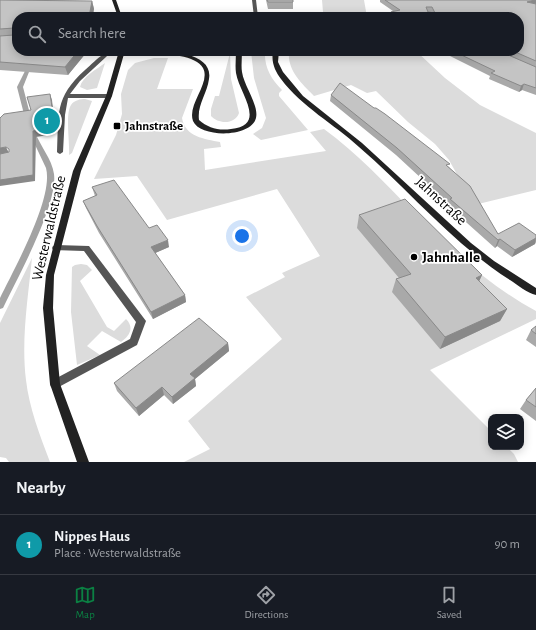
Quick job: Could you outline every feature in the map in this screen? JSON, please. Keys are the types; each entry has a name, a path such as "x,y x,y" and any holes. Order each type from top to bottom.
{"street":[{"path":"114,0 118,12"},
{"path":"254,0 255,12"},
{"path":"60,152 63,107 66,96 75,83 104,56"},
{"name":"Westerwaldstraße","path":"83,462 55,384 48,308 50,275 77,171 109,96 121,56"},
{"path":"186,56 202,62 207,70 208,76 195,113 196,121 204,129 222,132 233,131 246,127 254,117 254,113 239,73 239,56"},
{"name":"Jahnstraße","path":"275,56 277,68 285,80 301,97 360,145 463,241 486,259 536,292"},
{"path":"66,96 109,96"},
{"path":"55,384 134,342 141,321 86,248 56,248"}],"shaded area":[{"path":"322,0 364,0 366,12 323,12"},
{"path":"230,56 231,79 239,113 234,120 222,122 211,116 211,109 215,96 219,96"},
{"path":"252,56 265,56 269,72 282,90 279,93 279,96 308,130 261,140 253,134 262,128 266,118 254,78"},
{"path":"289,56 421,56 445,78 480,105 536,133 536,190 474,205 449,160 435,144 408,122 376,91 367,93 351,85 314,96 296,76 290,64"},
{"path":"154,58 168,58 157,89 193,89 182,118 184,124 191,133 208,140 220,142 221,147 204,149 205,170 326,151 310,132 324,129 359,158 426,226 455,253 487,279 536,311 536,319 430,370 488,428 488,450 510,450 518,462 184,462 210,449 188,421 282,339 246,297 285,277 282,273 320,256 277,189 167,220 137,176 94,179 116,135 122,114 121,94 128,70 135,63"},
{"path":"105,63 97,88 87,90 80,87 81,83 87,77"},
{"path":"85,99 92,101 72,153 69,155 69,109 74,102"},
{"path":"32,258 24,350 26,380 32,411 50,462 9,462 6,458 0,457 0,323"},
{"path":"81,264 87,265 92,270 80,281 107,327 114,331 126,319 129,322 130,332 121,342 102,331 87,346 100,355 77,365 71,312 72,267"}],"building":[{"path":"0,0 92,1 90,12 12,12 12,28 0,29"},
{"path":"267,0 293,0 293,2 268,2"},
{"path":"385,0 535,0 527,2 536,4 536,61 524,56 524,12 434,12 432,7 426,7 428,12 391,12 400,10"},
{"path":"12,35 12,56 74,56 65,67 0,62 0,36"},
{"path":"464,56 511,56 536,67 536,88 524,84 521,86 491,73 495,71"},
{"path":"340,83 374,108 385,114 450,164 446,165 470,186 498,234 519,223 536,235 536,238 515,250 500,239 498,240 450,199 452,198 397,148 331,95"},
{"path":"50,94 54,120 52,121 52,128 33,131 33,175 0,180 0,154 9,152 9,149 6,147 0,148 0,118 4,114 31,110 27,97"},
{"path":"114,180 149,228 157,225 168,240 151,247 185,295 151,312 83,201 97,195 92,187"},
{"name":"Jahnhalle","path":"405,199 482,275 476,278 507,309 445,337 396,279 411,274 359,215"},
{"path":"199,318 228,343 190,374 195,378 172,397 162,387 136,408 114,383"},
{"path":"536,326 536,334 531,330"},
{"path":"536,388 536,407 526,400"}],"waterway":[{"path":"28,118 20,87 27,71 33,66"},
{"path":"0,306 32,239 47,201 51,185 50,168 32,132"}],"place":[{"name":"Nippes Haus","path":"47,121"},
{"name":"Jahnstraße","path":"117,126"},
{"name":"Jahnhalle","path":"414,257"}]}
